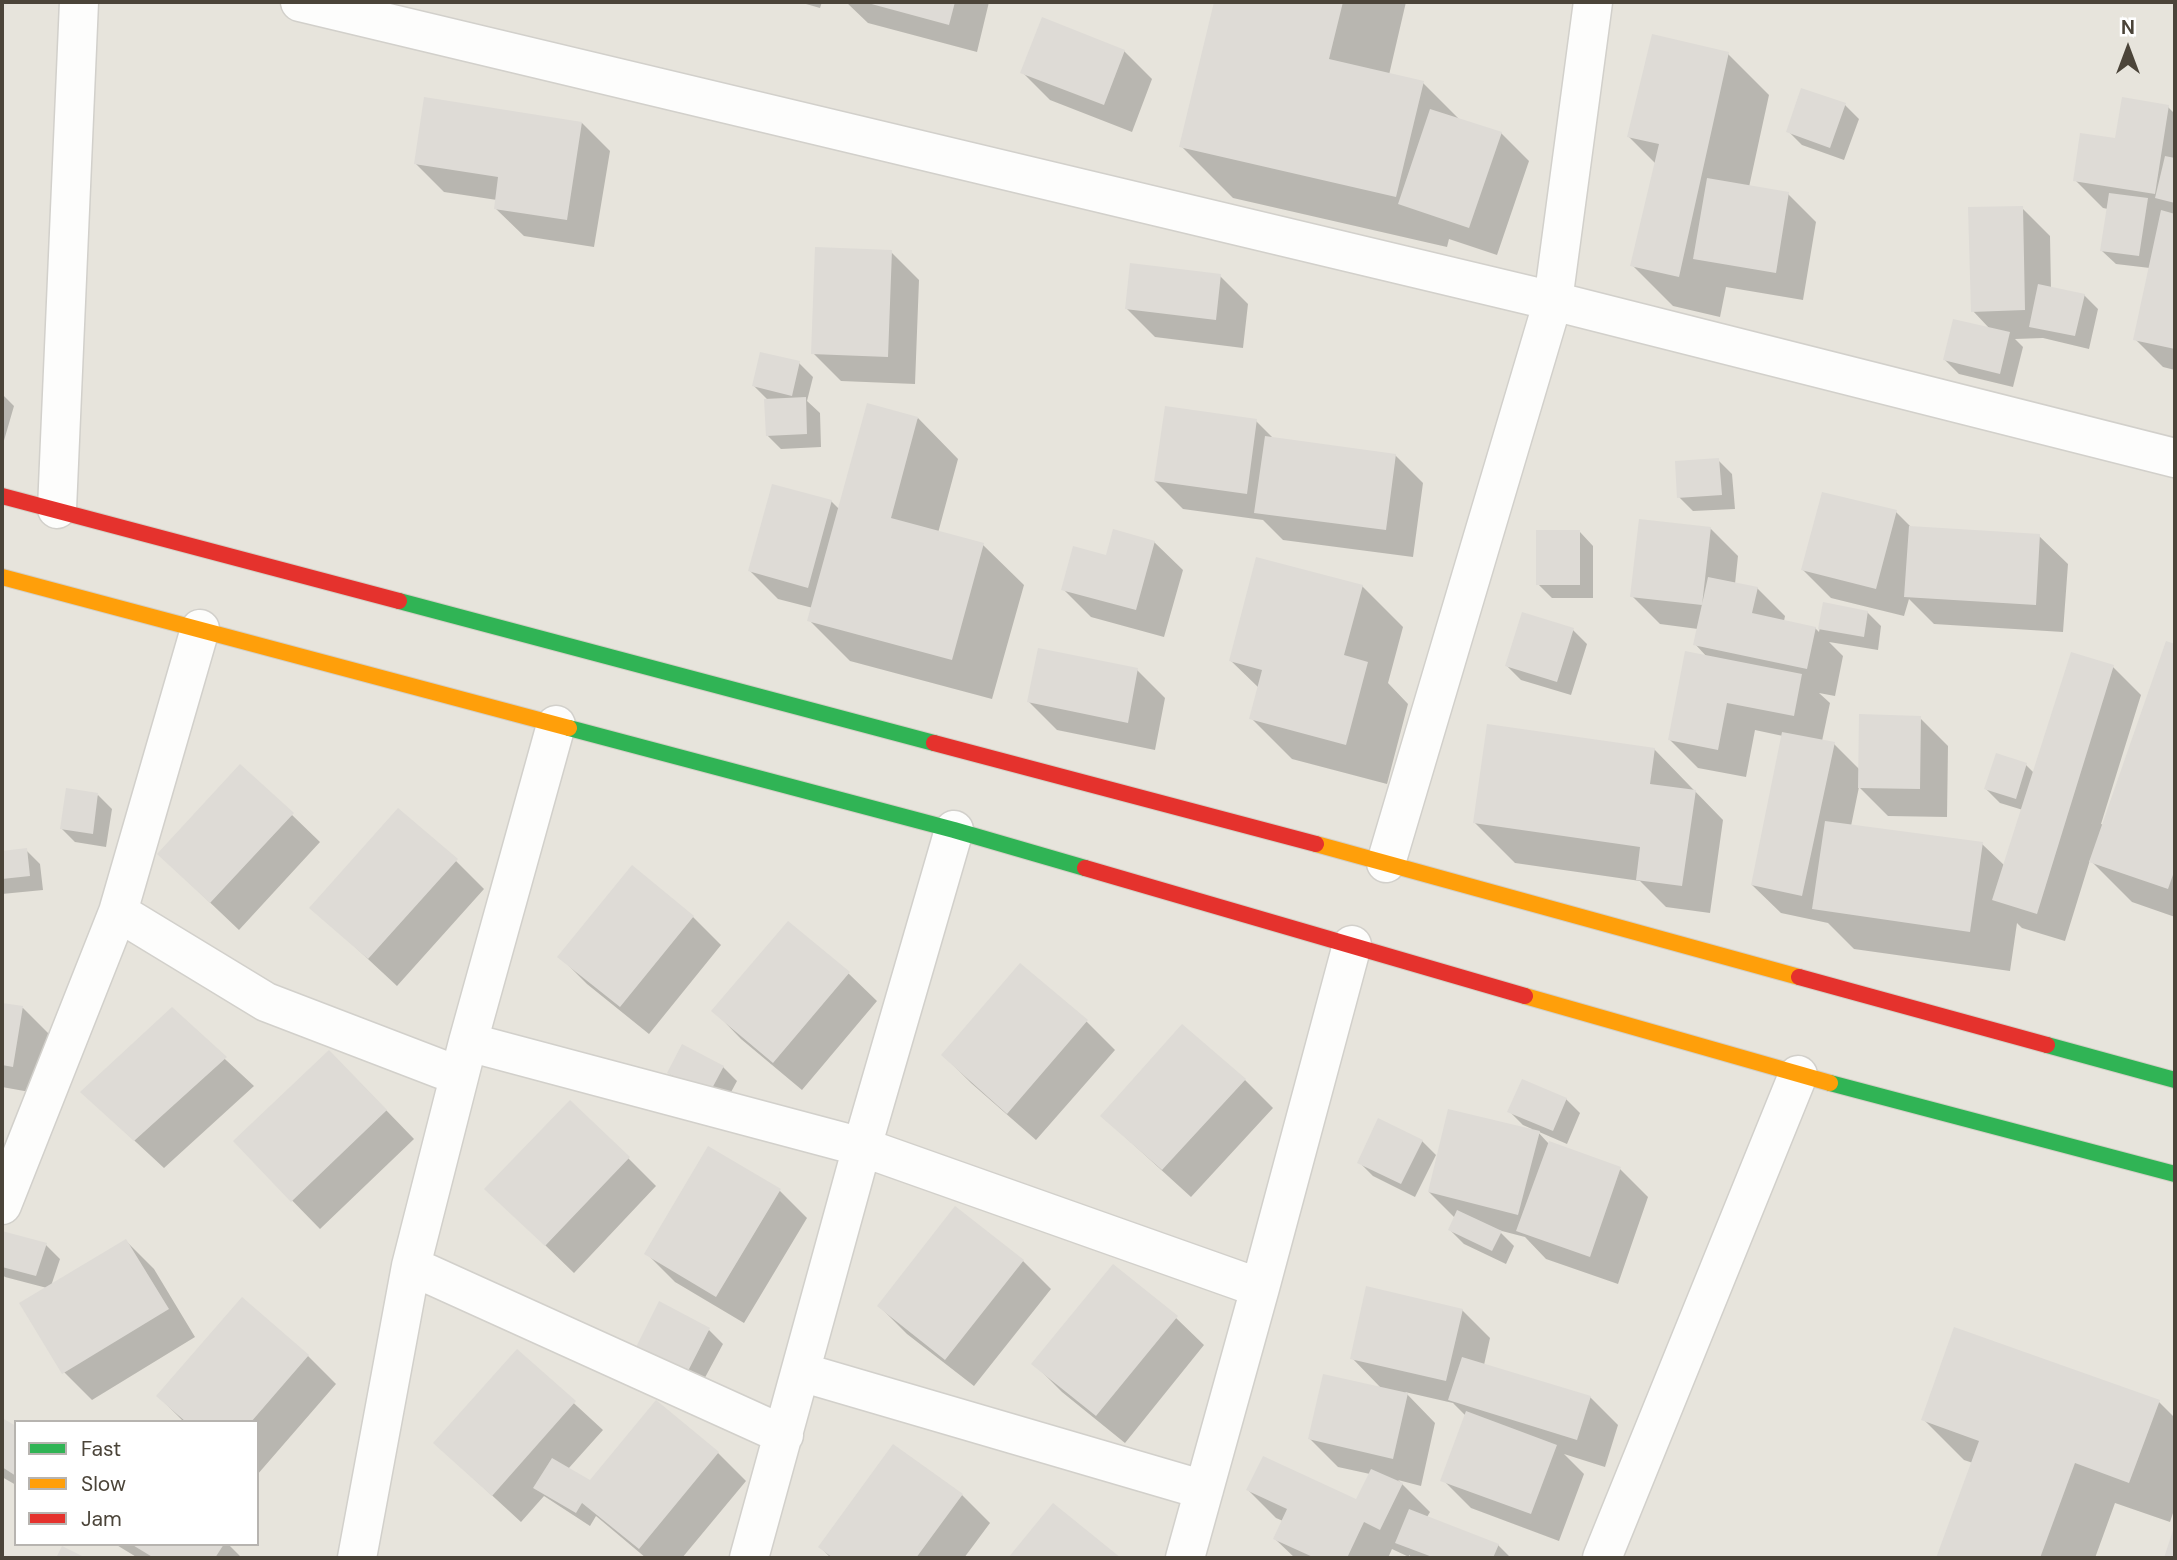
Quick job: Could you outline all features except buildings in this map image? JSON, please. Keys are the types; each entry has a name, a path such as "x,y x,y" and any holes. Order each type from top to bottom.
{"street":[{"path":"57,509 79,2"},
{"path":"300,2 1553,301 2175,458"},
{"path":"1386,863 1553,301 1592,2"},
{"path":"2,496 1386,863 2175,1080"},
{"path":"2,577 954,830 1798,1075 2175,1174"},
{"path":"2,1205 118,912 200,629"},
{"path":"356,1558 411,1266 464,1059 556,724"},
{"path":"749,1558 862,1147 954,830"},
{"path":"118,912 266,1002 464,1059 862,1147 1260,1289"},
{"path":"1185,1558 1352,944"},
{"path":"1602,1558 1798,1075"},
{"path":"411,1266 784,1434"},
{"path":"801,1372 1205,1490"}],"shaded area":[{"path":"2,2 2175,2 2175,1558 2,1558"}],"traffic: fast":[{"path":"399,601 934,743"},
{"path":"569,728 954,830 1085,868"},
{"path":"2047,1045 2175,1080"},
{"path":"1830,1083 2175,1174"}],"traffic: slow":[{"path":"2,577 569,728"},
{"path":"1316,844 1799,977"},
{"path":"1525,996 1830,1083"}],"traffic: jam":[{"path":"2,496 399,601"},
{"path":"934,743 1316,844"},
{"path":"1085,868 1525,996"},
{"path":"1799,977 2047,1045"}]}
